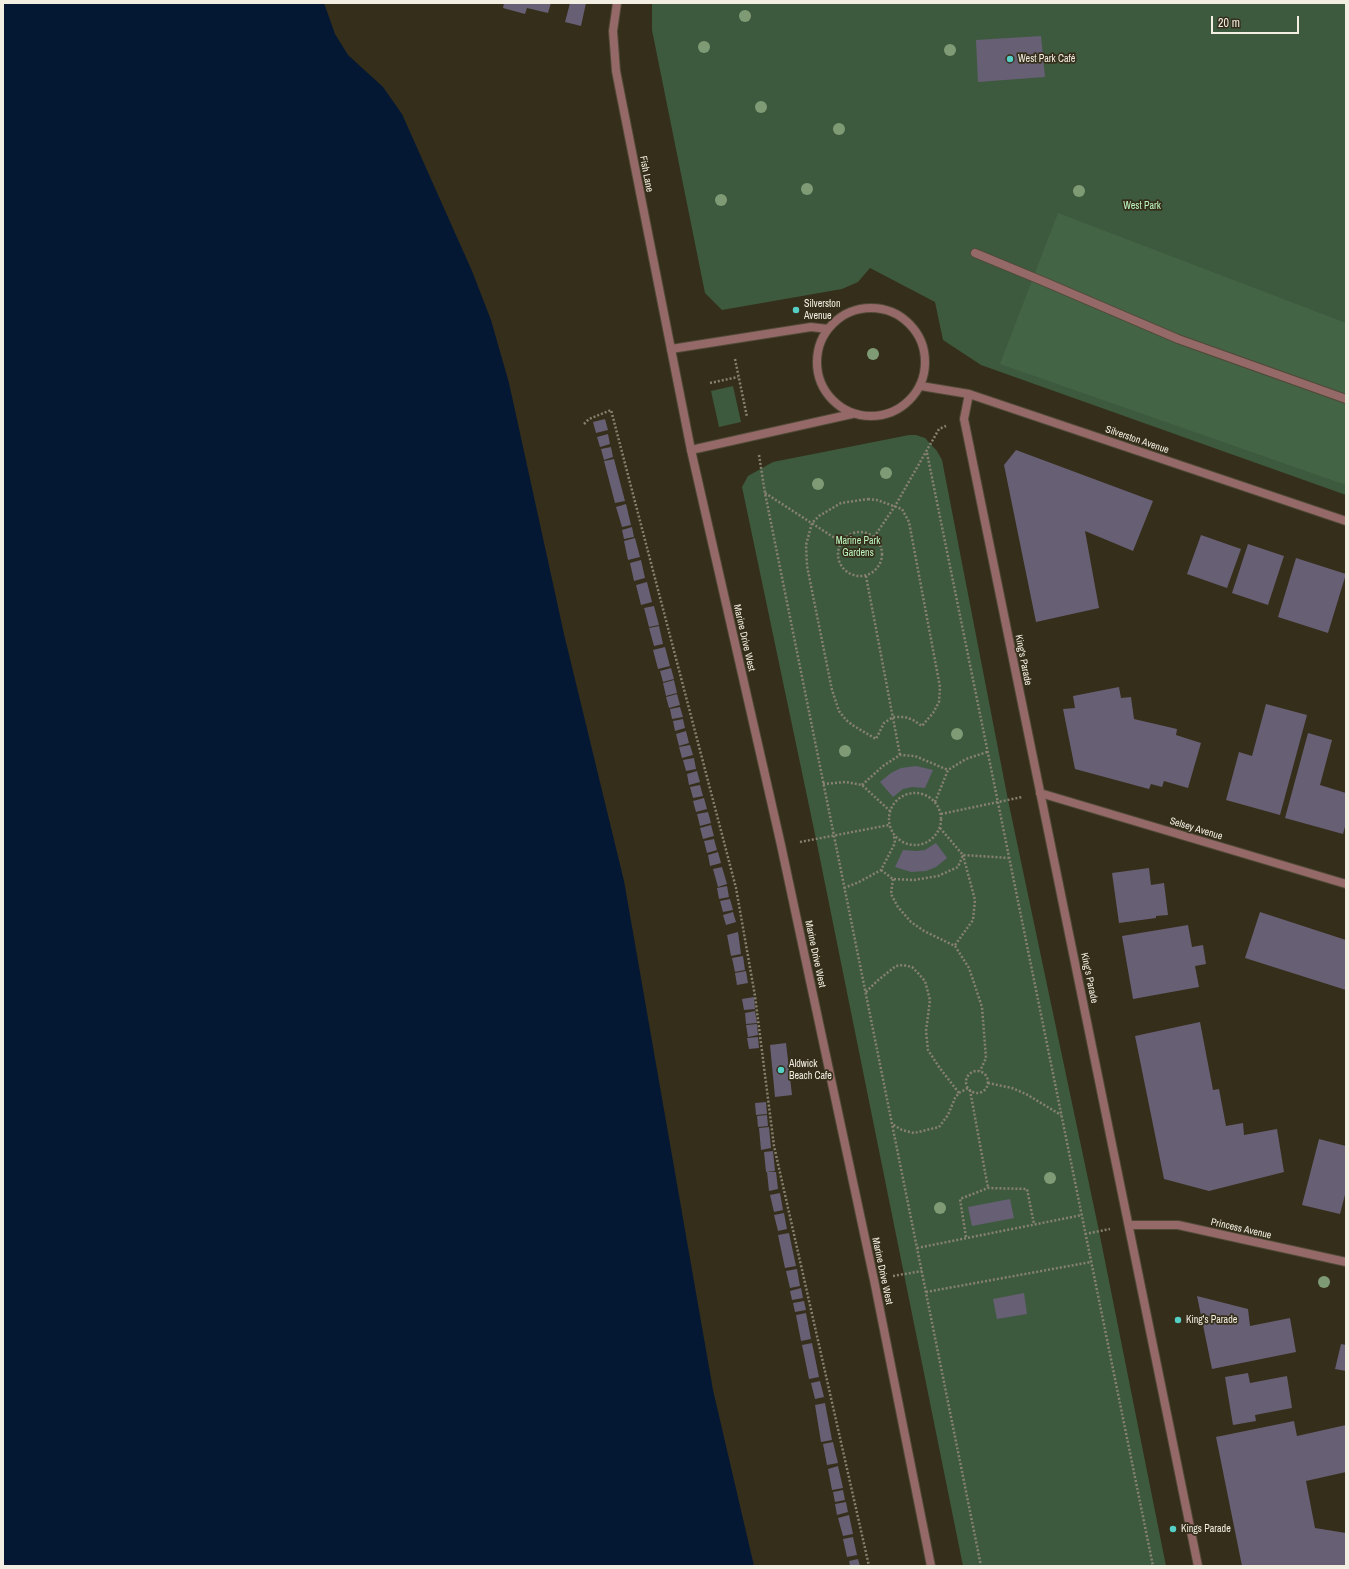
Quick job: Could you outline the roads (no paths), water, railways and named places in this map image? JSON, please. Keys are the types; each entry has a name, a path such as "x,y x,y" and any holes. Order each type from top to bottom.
{"street":[{"name":"Fish Lane","path":"617,3 613,31 616,71 671,349"},
{"path":"975,254 1045,282 1178,339 1346,399"},
{"path":"872,308 889,311 906,320 918,334 925,350 925,368 921,386 911,400 899,410 884,416 868,417 852,414 838,406 826,393 819,378 817,361 820,344 828,329 840,317 855,310 872,308"},
{"path":"671,349 811,327 828,329"},
{"name":"Marine Drive West","path":"671,349 691,450 781,845 874,1280 931,1566"},
{"name":"Silverston Avenue","path":"921,386 969,394 1346,521"},
{"name":"King's Parade","path":"969,394 964,419 1130,1225 1198,1566"},
{"path":"691,450 852,414"},
{"name":"Selsey Avenue","path":"1040,793 1346,884"},
{"name":"Princess Avenue","path":"1130,1225 1178,1225 1346,1262"}],"water":[{"path":"3,3 324,3 335,34 348,55 383,87 402,114 472,271 491,320 509,383 564,634 624,881 713,1390 754,1566 3,1566"}],"place":[{"name":"West Park Café","path":"1010,59"},
{"name":"Silverston Avenue","path":"796,310"},
{"name":"Aldwick Beach Cafe","path":"781,1070"},
{"name":"King's Parade","path":"1178,1320"},
{"name":"Kings Parade","path":"1173,1529"}],"park label":[{"name":"West Park","path":"1142,206"},
{"name":"Marine Park Gardens","path":"858,546"}]}
